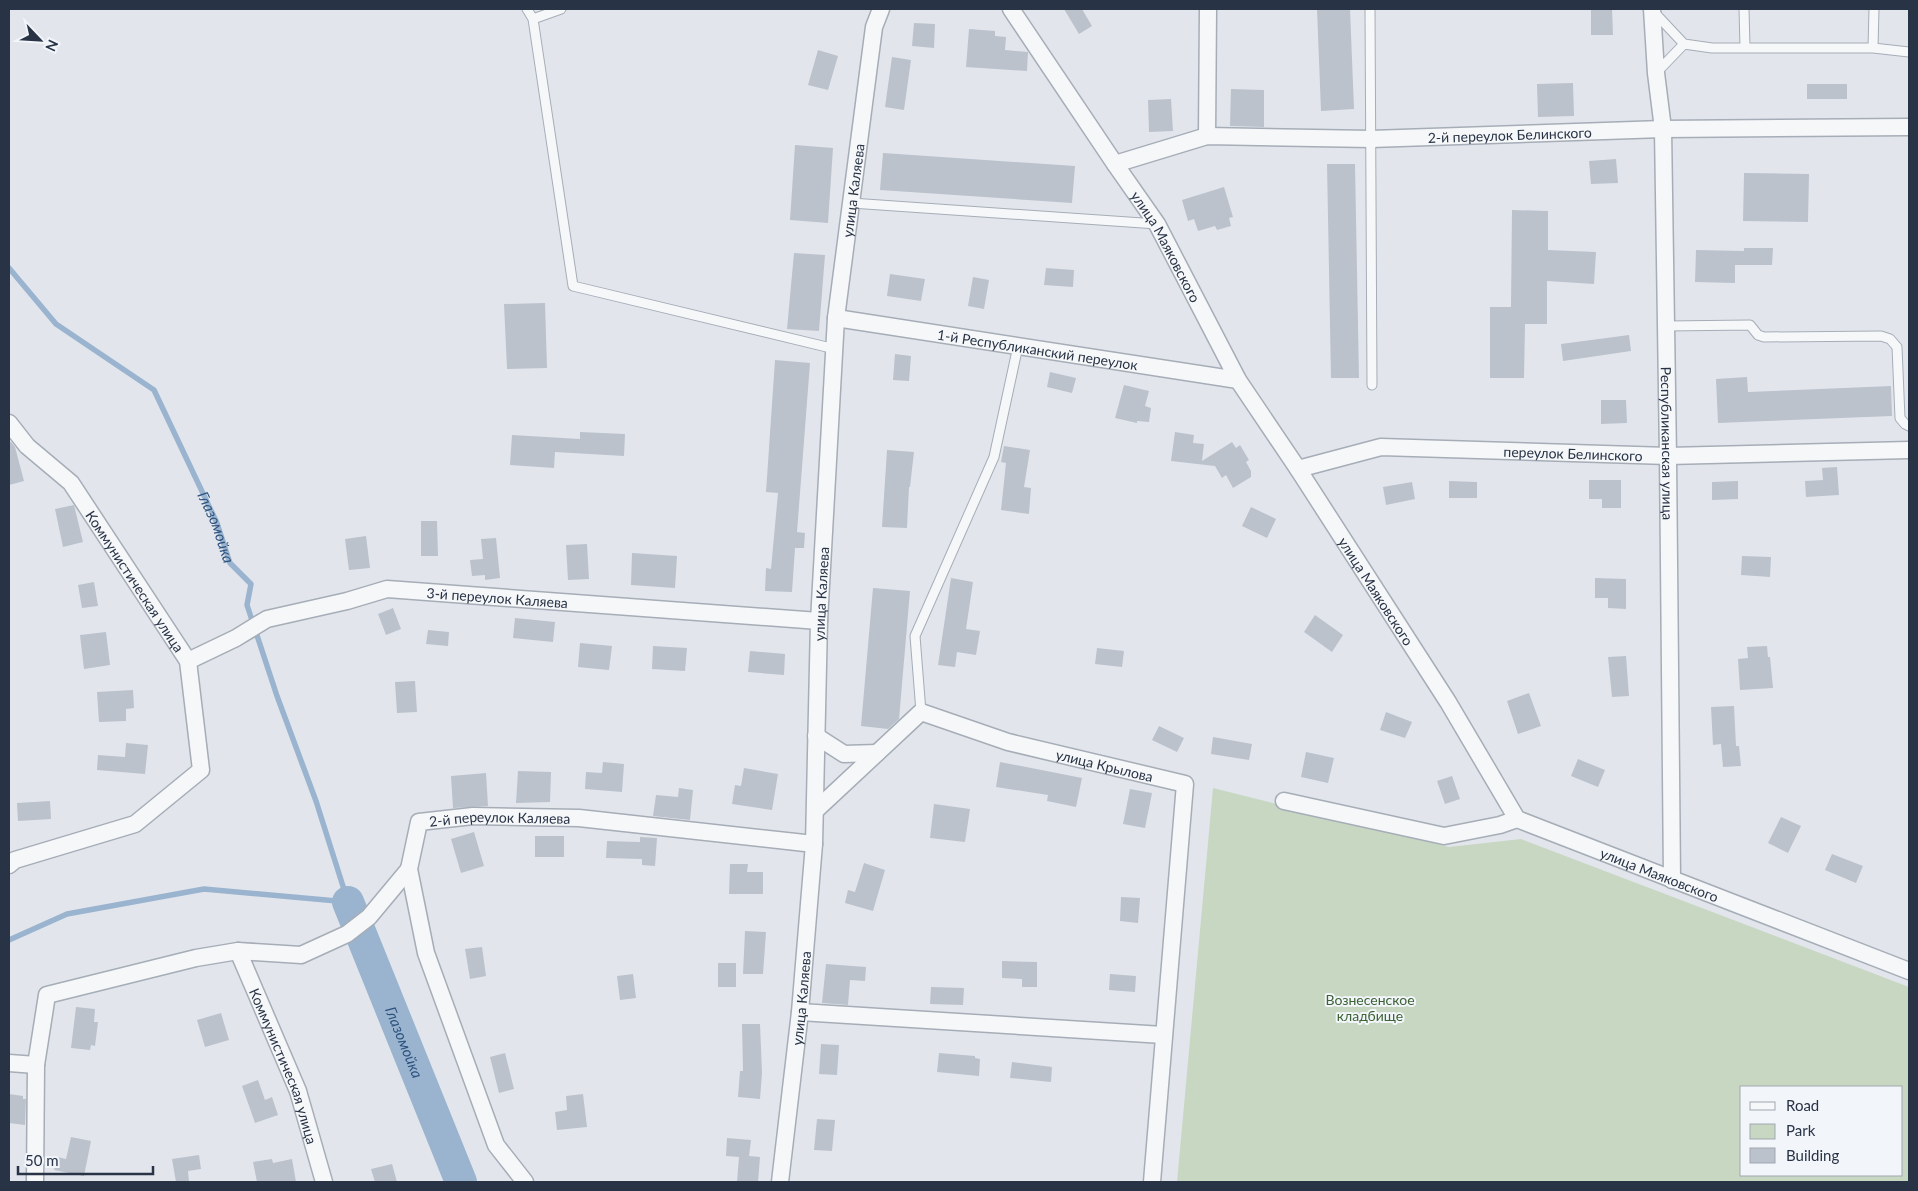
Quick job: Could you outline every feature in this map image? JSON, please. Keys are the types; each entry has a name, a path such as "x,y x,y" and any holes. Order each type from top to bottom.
{"street":[{"name":"улица Каляева","path":"780,1182 800,1012 814,844 819,622 836,318 874,27 881,9"},
{"name":"улица Маяковского","path":"1011,9 1157,224 1238,380 1298,469 1448,702 1517,819 1909,971"},
{"path":"1207,136 1208,9"},
{"name":"Республиканская улица","path":"1652,10 1656,73 1663,129 1672,880"},
{"name":"2-й переулок Белинского","path":"1115,164 1207,136 1371,139 1663,129 1909,127"},
{"name":"1-й Республиканский переулок","path":"836,318 1238,380"},
{"name":"Коммунистическая улица","path":"9,423 27,446 71,483 188,661 201,770 135,824 15,860 9,865"},
{"name":"переулок Белинского","path":"1298,469 1381,447 1668,456 1909,450"},
{"name":"3-й переулок Каляева","path":"188,661 236,638 267,619 347,601 387,588 819,622"},
{"path":"816,810 922,712"},
{"name":"улица Крылова","path":"922,712 1008,742 1185,784 1152,1182"},
{"path":"816,736 844,754 877,753"},
{"path":"1284,801 1444,836 1500,825 1517,819"},
{"name":"2-й переулок Каляева","path":"525,1182 496,1145 426,953 409,870 419,822 474,816 579,818 814,844"},
{"path":"36,1182 36,1065 47,995 196,958 238,950 301,955 347,934 369,917 409,870"},
{"name":"Коммунистическая улица","path":"238,950 298,1091 324,1182"},
{"path":"800,1012 1163,1034"},
{"path":"9,1063 36,1065"}],"lane":[{"path":"528,9 533,19 573,286 835,349"},
{"path":"533,19 561,9"},
{"path":"1370,9 1372,385"},
{"path":"1744,9 1745,47"},
{"path":"1874,9 1874,48"},
{"path":"1652,10 1684,44 1712,48 1874,48 1909,52"},
{"path":"1656,73 1684,44"},
{"path":"852,204 1157,224"},
{"path":"1666,326 1750,325 1758,335 1764,337 1881,336 1890,339 1897,347 1900,418 1909,426"},
{"path":"922,712 915,636 994,457 1018,346"}],"green space":[{"name":"Вознесенское кладбище","path":"1213,788 1449,847 1521,839 1909,987 1909,1182 1177,1182"}],"building":[{"path":"1064,9 1082,9 1092,26 1079,34"},
{"path":"1317,9 1350,9 1354,109 1321,111"},
{"path":"1591,9 1612,9 1613,35 1591,35"},
{"path":"914,23 935,24 934,48 912,46"},
{"path":"969,29 995,31 995,36 1006,37 1005,50 1028,52 1027,71 966,67"},
{"path":"818,50 838,56 828,90 808,85"},
{"path":"892,57 911,60 904,110 885,107"},
{"path":"1573,83 1574,116 1538,117 1537,84"},
{"path":"1807,84 1847,84 1847,99 1807,99"},
{"path":"1231,89 1264,90 1264,127 1230,126"},
{"path":"1171,99 1173,131 1149,132 1148,100"},
{"path":"795,145 833,148 828,223 790,220"},
{"path":"883,153 1075,166 1072,203 880,190"},
{"path":"1616,159 1618,183 1591,184 1589,161"},
{"path":"1327,164 1355,164 1359,378 1331,378"},
{"path":"1744,173 1809,174 1808,222 1743,221"},
{"path":"1224,187 1233,217 1229,218 1231,226 1217,230 1215,226 1198,231 1194,219 1188,221 1182,200"},
{"path":"1512,210 1548,211 1548,250 1596,252 1594,284 1547,281 1547,324 1525,324 1524,378 1490,378 1490,307 1511,307"},
{"path":"1744,248 1773,248 1772,265 1735,265 1735,283 1695,282 1696,250 1744,251"},
{"path":"794,253 825,255 819,331 787,329"},
{"path":"1046,268 1074,270 1073,287 1044,285"},
{"path":"890,274 925,279 921,301 887,296"},
{"path":"973,277 989,280 984,309 968,306"},
{"path":"545,303 547,368 507,369 504,304"},
{"path":"1629,335 1631,351 1563,361 1561,344"},
{"path":"895,354 911,356 909,381 893,380"},
{"path":"775,360 810,363 797,532 805,533 804,548 795,548 792,592 765,591 766,568 771,569 778,493 766,492"},
{"path":"1050,372 1076,378 1072,393 1047,387"},
{"path":"1747,377 1748,392 1891,386 1892,416 1718,423 1716,379"},
{"path":"1124,385 1149,391 1145,406 1151,408 1149,422 1137,421 1137,423 1115,418"},
{"path":"1601,400 1626,400 1627,423 1601,424"},
{"path":"580,432 625,434 624,456 555,452 554,468 510,465 512,435 580,439"},
{"path":"1175,432 1194,435 1193,443 1204,444 1202,461 1232,442 1236,448 1240,445 1249,460 1246,462 1251,471 1251,477 1233,488 1226,475 1222,478 1215,466 1171,461"},
{"path":"9,442 15,447 24,481 9,485"},
{"path":"1004,446 1030,450 1024,487 1031,488 1029,514 1001,510 1006,463 1001,462"},
{"path":"887,450 914,452 909,487 907,528 882,527"},
{"path":"1837,467 1839,495 1806,497 1805,481 1823,480 1822,468"},
{"path":"1589,480 1621,480 1621,508 1602,508 1602,499 1589,499"},
{"path":"1449,481 1477,482 1477,498 1449,498"},
{"path":"1738,481 1738,499 1712,500 1712,482"},
{"path":"1412,482 1415,499 1386,505 1383,487"},
{"path":"74,505 83,542 63,547 55,509"},
{"path":"1251,507 1276,519 1267,538 1242,526"},
{"path":"421,521 437,521 438,556 421,556"},
{"path":"366,536 370,568 349,570 345,539"},
{"path":"496,538 500,578 485,580 485,575 472,576 470,560 483,559 481,539"},
{"path":"587,544 589,579 568,580 566,545"},
{"path":"632,553 677,556 675,588 631,585"},
{"path":"1742,556 1771,557 1770,577 1741,575"},
{"path":"951,578 973,582 966,629 980,631 976,655 957,652 955,667 938,665"},
{"path":"1595,578 1626,579 1626,609 1608,608 1608,598 1595,598"},
{"path":"94,582 98,606 82,608 78,585"},
{"path":"873,588 910,591 899,719 888,729 861,726"},
{"path":"393,608 401,629 386,635 378,614"},
{"path":"1315,615 1343,635 1332,652 1304,632"},
{"path":"515,618 555,622 553,642 513,638"},
{"path":"428,630 449,632 448,646 426,644"},
{"path":"106,632 110,665 84,669 80,635"},
{"path":"580,643 612,646 609,670 578,667"},
{"path":"653,646 687,648 685,671 652,669"},
{"path":"1767,646 1773,688 1740,690 1738,659 1748,658 1747,647"},
{"path":"1097,648 1124,651 1122,667 1095,664"},
{"path":"750,651 785,654 784,675 748,672"},
{"path":"1626,656 1629,696 1612,697 1608,657"},
{"path":"415,681 417,712 397,713 395,682"},
{"path":"133,690 134,708 126,709 126,721 99,722 97,692"},
{"path":"1529,693 1541,726 1518,734 1507,701"},
{"path":"1734,706 1736,746 1739,746 1741,766 1723,767 1721,744 1713,745 1711,707"},
{"path":"1386,712 1412,722 1405,738 1380,730"},
{"path":"1159,726 1184,738 1177,752 1152,740"},
{"path":"1213,737 1252,744 1249,760 1211,754"},
{"path":"126,743 148,745 145,774 97,770 98,755 125,757"},
{"path":"1306,752 1334,758 1328,783 1301,777"},
{"path":"1578,759 1605,770 1598,787 1571,776"},
{"path":"603,762 624,764 622,792 585,789 586,772 602,773"},
{"path":"1000,762 1082,778 1076,807 1047,801 1048,795 996,787"},
{"path":"744,768 778,774 772,810 732,804 735,785 741,786"},
{"path":"518,771 551,772 550,802 516,803"},
{"path":"486,773 488,806 453,808 451,776"},
{"path":"1452,776 1460,799 1445,804 1437,781"},
{"path":"679,788 693,790 690,820 653,816 656,795 678,797"},
{"path":"1130,789 1152,793 1145,828 1123,824"},
{"path":"50,801 51,819 18,821 17,803"},
{"path":"934,804 970,809 965,842 930,838"},
{"path":"1781,817 1801,826 1788,853 1768,843"},
{"path":"474,832 484,866 461,873 451,839"},
{"path":"535,836 564,836 564,857 535,857"},
{"path":"640,837 657,838 655,866 642,865 642,859 606,858 607,841 640,842"},
{"path":"1832,854 1863,866 1856,883 1825,870"},
{"path":"864,863 885,870 873,911 845,903 848,890 855,892"},
{"path":"730,864 748,864 747,872 763,872 763,894 729,894"},
{"path":"1121,897 1140,898 1138,923 1120,921"},
{"path":"745,931 766,932 763,974 743,974"},
{"path":"482,947 486,976 470,979 465,949"},
{"path":"1002,961 1037,962 1037,987 1022,987 1022,979 1002,978"},
{"path":"718,963 736,963 736,987 718,987"},
{"path":"826,964 866,967 865,981 850,980 848,1005 822,1003"},
{"path":"633,974 636,998 620,1000 617,976"},
{"path":"1110,974 1136,976 1135,992 1109,990"},
{"path":"931,987 964,988 963,1005 930,1004"},
{"path":"76,1007 95,1009 94,1022 98,1022 95,1046 91,1045 90,1050 71,1048"},
{"path":"221,1013 229,1040 205,1047 197,1020"},
{"path":"742,1024 760,1024 762,1073 760,1099 738,1097 740,1071 743,1071"},
{"path":"821,1044 839,1045 837,1075 819,1074"},
{"path":"505,1053 514,1089 499,1093 490,1057"},
{"path":"939,1053 975,1056 975,1058 980,1059 979,1076 937,1072"},
{"path":"1012,1062 1052,1067 1051,1082 1010,1078"},
{"path":"258,1080 265,1100 272,1097 278,1115 255,1123 242,1086"},
{"path":"9,1094 23,1096 23,1099 26,1099 25,1125 9,1123"},
{"path":"583,1094 587,1127 557,1130 555,1112 567,1110 566,1096"},
{"path":"817,1119 835,1120 832,1151 814,1150"},
{"path":"71,1137 91,1141 84,1176 54,1170 57,1157 66,1159"},
{"path":"727,1138 751,1140 749,1156 760,1157 758,1182 737,1182 739,1157 726,1156"},
{"path":"199,1155 201,1169 188,1171 189,1182 176,1182 172,1159"},
{"path":"272,1159 273,1163 292,1159 296,1182 257,1182 253,1162"},
{"path":"392,1164 397,1182 375,1182 371,1169"}],"waterway":[{"name":"Глазомойка","path":"9,268 56,324 154,390 217,523 230,563 251,584 247,605 277,696 316,801 348,902 204,889 67,914 9,940"},
{"name":"Глазомойка","path":"348,902 461,1182"}]}
